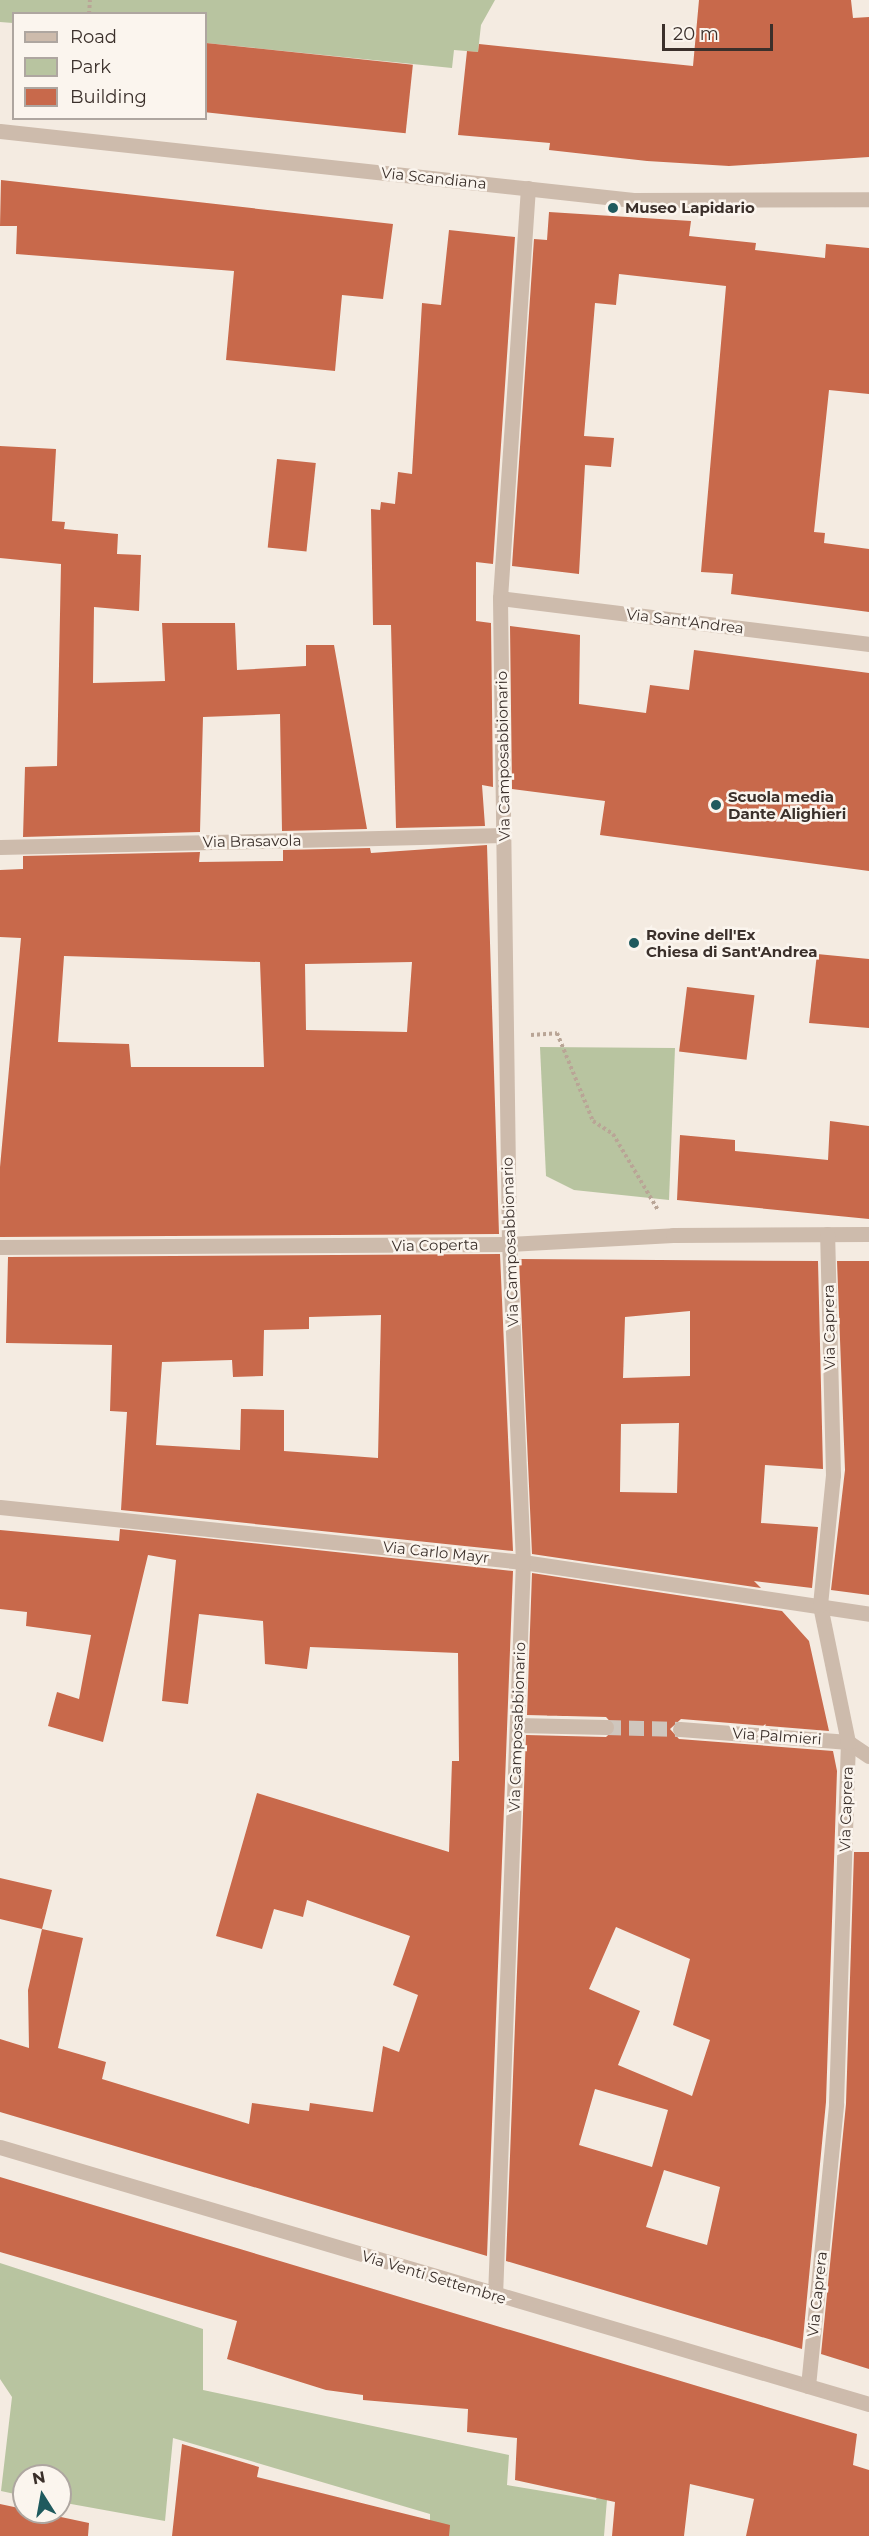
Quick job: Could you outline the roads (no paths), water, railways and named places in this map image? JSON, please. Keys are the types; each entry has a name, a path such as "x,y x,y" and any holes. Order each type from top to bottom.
{"street":[{"name":"Via Scandiana","path":"0,131 672,202 869,199"},
{"name":"Via Camposabbionario","path":"495,2296 524,1562 509,1244 500,598 528,188"},
{"name":"Via Sant'Andrea","path":"500,598 869,644"},
{"name":"Via Brasavola","path":"0,847 504,835"},
{"name":"Via Caprera","path":"808,2386 837,2103 848,1742 820,1605 833,1475 827,1234"},
{"name":"Via Coperta","path":"0,1247 509,1244 673,1235 869,1234"},
{"name":"Via Carlo Mayr","path":"0,1507 524,1562 869,1614"},
{"path":"517,1725 606,1727"},
{"name":"Via Palmieri","path":"680,1730 848,1742 869,1756"},
{"name":"Via Venti Settembre","path":"0,2147 495,2296 869,2404"}],"tunnel":[{"path":"606,1727 680,1729"}],"place":[{"name":"Museo Lapidario","path":"613,208"},
{"name":"Scuola media Dante Alighieri","path":"716,805"},
{"name":"Rovine dell'Ex Chiesa di Sant'Andrea","path":"634,943"}]}
